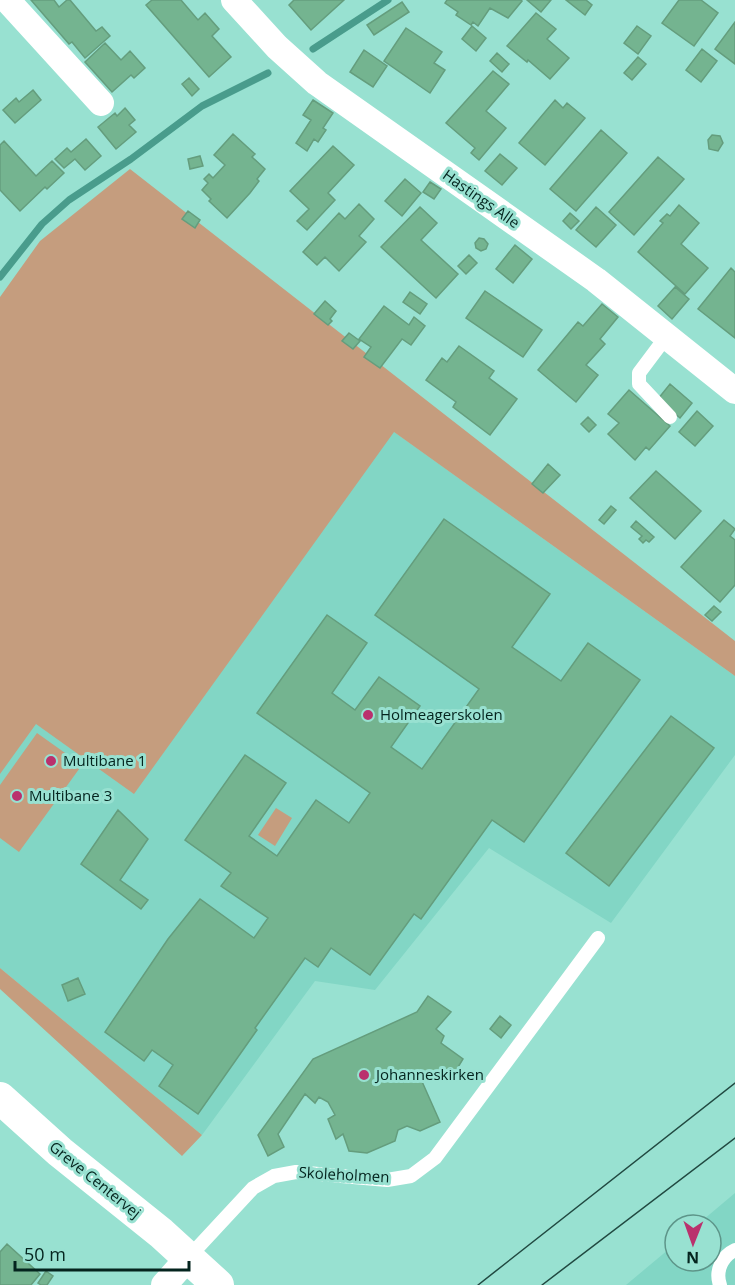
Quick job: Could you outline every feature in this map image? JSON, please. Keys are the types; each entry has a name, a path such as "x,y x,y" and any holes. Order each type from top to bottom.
{"street":[{"path":"7,0 101,103"},
{"name":"Hastings Alle","path":"234,0 277,47 317,83 596,280 735,391"},
{"name":"Greve Centervej","path":"0,1098 60,1152 161,1233 218,1285"},
{"path":"164,1285 188,1258"}],"lane":[{"path":"666,336 639,373 639,384 670,417"},
{"name":"Skoleholmen","path":"188,1258 253,1188 274,1176 296,1172 387,1180 411,1176 435,1158 598,938"},
{"path":"720,1285 718,1281 720,1265 727,1254 735,1250"}],"shaded area":[{"path":"130,169 735,641 735,676 394,432 134,794 36,724 0,774 0,297 40,241"},
{"name":"Holmeagerskolen","path":"112,230 735,676 735,755 611,923 489,848 375,990 315,981 202,1135 0,968 0,321"},
{"path":"37,733 82,765 19,852 0,838 0,785"},
{"path":"276,808 292,818 275,846 258,835"},
{"path":"0,968 202,1135 182,1156 0,989"},
{"path":"735,1193 735,1285 626,1285 663,1254 663,1273 723,1273 723,1213 711,1213"}],"building":[{"path":"31,0 54,0 59,7 70,0 96,31 102,27 110,36 85,58 72,42 69,44"},
{"path":"152,0 181,0 198,20 205,13 219,29 212,36 231,57 209,77 146,5"},
{"path":"294,0 344,0 311,30 289,5"},
{"path":"447,0 522,1 508,18 490,8 478,26 473,22 471,25 456,15 458,12 445,3"},
{"path":"527,0 551,0 541,12"},
{"path":"566,0 586,0 592,5 585,15"},
{"path":"679,0 701,0 718,13 694,46 662,23"},
{"path":"402,2 409,12 374,35 367,25"},
{"path":"536,13 556,29 547,39 569,58 550,79 507,46"},
{"path":"735,22 735,64 715,49"},
{"path":"472,26 486,38 476,51 462,39"},
{"path":"637,26 651,36 638,54 624,43"},
{"path":"406,28 442,52 434,63 445,70 430,93 384,61"},
{"path":"105,43 121,60 130,51 145,68 134,78 131,75 112,92 85,62"},
{"path":"702,49 717,61 701,82 686,70"},
{"path":"364,50 387,66 373,87 350,72"},
{"path":"497,53 509,64 502,72 490,61"},
{"path":"638,57 646,64 632,80 624,73"},
{"path":"493,71 509,84 486,111 506,128 479,160 471,153 475,148 446,123"},
{"path":"189,78 199,89 192,96 182,84"},
{"path":"33,90 41,100 15,123 3,110 16,98 19,102"},
{"path":"313,100 333,113 323,128 326,130 318,142 314,139 307,151 296,143 311,120 303,115"},
{"path":"555,100 563,108 567,103 585,118 545,165 519,143"},
{"path":"125,108 135,120 129,125 136,132 116,149 98,127 115,113 117,116"},
{"path":"601,130 627,153 576,211 550,189"},
{"path":"233,134 255,154 252,157 265,169 250,193 227,218 209,201 211,199 202,190 208,183 204,179 209,174 213,178 225,165 214,155"},
{"path":"712,135 720,136 723,143 718,151 709,149 708,140"},
{"path":"86,139 101,156 85,170 75,159 64,168 55,159 67,148 71,152"},
{"path":"4,141 36,176 52,161 64,173 47,189 45,187 20,211 0,190 0,145"},
{"path":"333,146 354,165 328,193 335,200 307,230 297,221 309,209 290,191"},
{"path":"500,154 517,168 502,185 485,171"},
{"path":"200,156 203,166 190,169 188,159"},
{"path":"658,157 684,179 634,235 609,212"},
{"path":"405,179 421,193 402,216 385,201"},
{"path":"430,182 441,189 434,199 423,192"},
{"path":"359,204 374,219 359,236 366,242 339,271 325,257 317,265 303,252 339,213 345,219"},
{"path":"679,205 699,223 681,244 708,268 685,294 638,252 663,223 660,221 667,214 670,216"},
{"path":"420,207 437,223 421,240 458,274 436,298 381,247"},
{"path":"596,207 616,225 596,247 576,230"},
{"path":"188,211 200,220 195,228 182,219"},
{"path":"570,213 579,221 571,229 563,221"},
{"path":"479,238 484,239 488,244 486,249 481,251 476,248 475,243"},
{"path":"515,245 532,259 513,283 496,269"},
{"path":"469,255 477,263 466,274 458,266"},
{"path":"731,268 735,272 735,338 698,309"},
{"path":"675,287 689,299 672,319 658,306"},
{"path":"485,291 542,330 523,357 466,318"},
{"path":"410,292 427,304 420,314 403,302"},
{"path":"325,301 336,311 328,325 314,314"},
{"path":"602,304 618,317 600,339 605,344 586,365 598,375 576,402 538,370 578,322 583,326"},
{"path":"384,306 409,325 414,317 425,326 411,345 402,339 380,368 364,357 371,347 359,339"},
{"path":"349,333 360,341 353,349 342,341"},
{"path":"459,346 494,371 489,378 517,399 490,435 453,407 456,402 426,380 442,358 447,362"},
{"path":"670,384 692,403 680,418 658,399"},
{"path":"629,390 670,426 649,450 646,447 635,460 608,434 619,423 608,414"},
{"path":"697,411 713,426 695,446 679,432"},
{"path":"588,417 596,425 589,432 581,424"},
{"path":"548,464 560,475 543,493 532,484"},
{"path":"656,471 701,511 675,539 630,498"},
{"path":"611,506 616,510 604,524 599,520"},
{"path":"444,519 550,594 512,647 561,681 588,643 640,680 524,842 492,820 421,919 414,914 370,975 331,948 318,967 305,958 198,1114 159,1086 173,1065 152,1050 144,1061 105,1032 168,939 200,899 254,938 268,918 221,886 231,873 185,840 245,755 286,783 249,836 277,856 316,800 349,823 370,793 257,713 327,615 367,643 332,693 355,710 379,677 420,706 391,747 422,769 479,689 375,615"},
{"path":"724,520 735,529 730,536 735,540 735,585 720,602 681,567"},
{"path":"636,521 654,537 649,542 646,540 643,543 639,539 642,536 631,527"},
{"path":"714,606 721,612 712,621 705,615"},
{"path":"671,716 714,748 609,886 566,853"},
{"path":"118,810 148,839 120,880 148,900 141,909 81,864"},
{"path":"78,978 85,994 68,1001 62,985"},
{"name":"Johanneskirken","path":"428,996 451,1012 436,1029 444,1036 441,1043 463,1059 449,1082 434,1073 420,1077 440,1122 420,1131 407,1126 398,1130 395,1141 367,1153 349,1151 343,1134 336,1139 328,1119 335,1115 328,1102 319,1097 315,1103 305,1094 278,1134 284,1147 268,1156 258,1135 313,1059 417,1012"},
{"path":"500,1016 511,1025 501,1038 490,1029"},
{"path":"7,1244 40,1274 31,1285 0,1285 0,1252"},
{"path":"46,1271 53,1276 47,1285 41,1285 38,1283"}],"waterway":[{"path":"313,49 388,0"},
{"path":"0,277 42,224 69,200 131,159 202,106 268,73"}],"tram line":[{"path":"478,1285 735,1083"},
{"path":"542,1285 735,1138"}],"place":[{"name":"Holmeagerskolen","path":"368,715"},
{"name":"Multibane 1","path":"51,761"},
{"name":"Multibane 3","path":"17,796"},
{"name":"Johanneskirken","path":"364,1075"}]}
